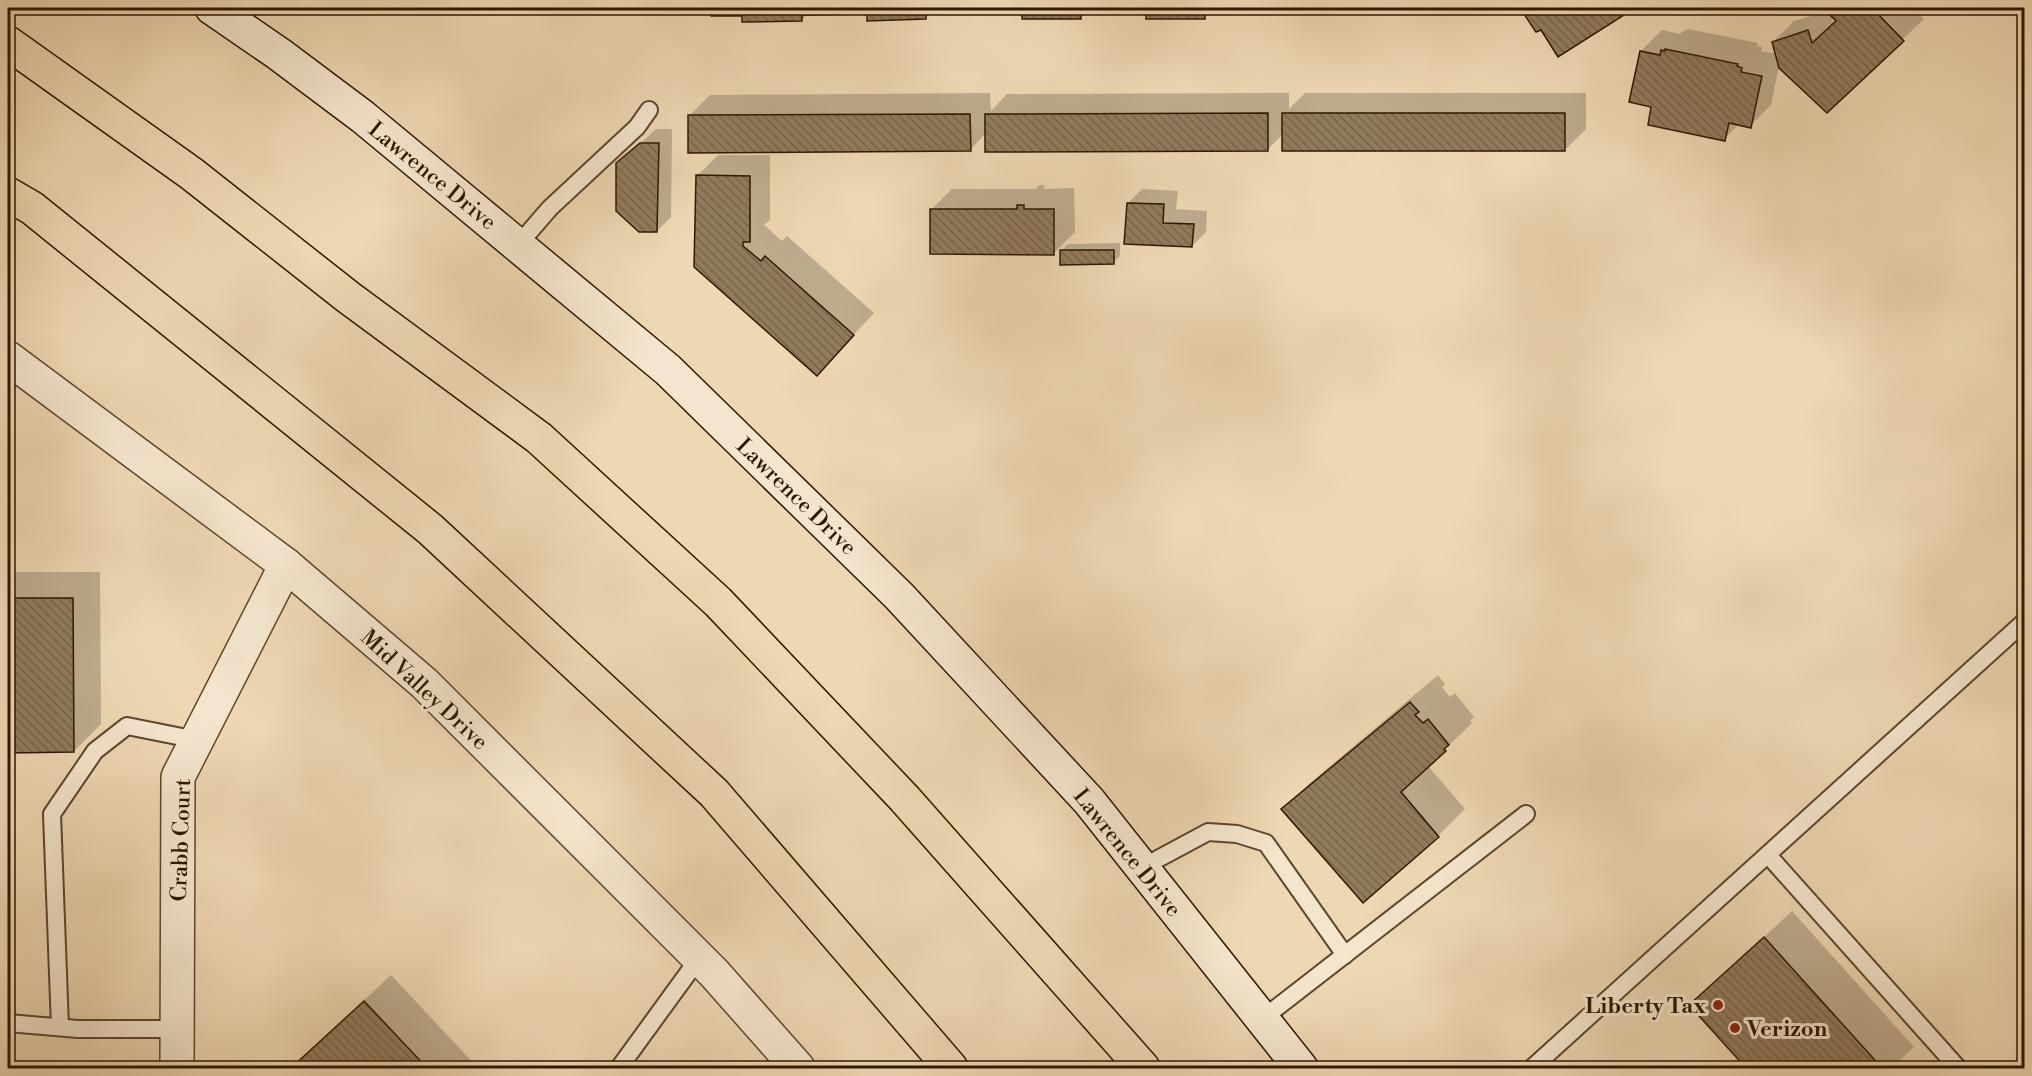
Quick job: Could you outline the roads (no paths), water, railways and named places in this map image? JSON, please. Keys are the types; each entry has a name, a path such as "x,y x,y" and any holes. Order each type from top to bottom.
{"highway":[{"path":"8,43 192,174 348,297 540,438 718,602 904,798 1143,1068"},
{"path":"8,194 32,208 430,529 714,793 951,1068"}],"street":[{"name":"Lawrence Drive","path":"212,8 279,54 363,117 668,370 899,596 1089,801 1301,1068"},
{"name":"Mid Valley Drive","path":"8,358 286,565 424,683 699,958 798,1068"},
{"name":"Crabb Court","path":"177,1068 178,777 286,565"}],"lane":[{"path":"518,244 550,208 636,127 649,110"},
{"path":"1532,1068 2025,622"},
{"path":"60,1027 52,814 95,751 127,726 197,740"},
{"path":"1262,1019 1526,814"},
{"path":"1142,868 1208,832 1237,834 1266,843 1345,955"},
{"path":"1768,855 1958,1068"},
{"path":"619,1068 699,958"},
{"path":"8,1023 60,1027 178,1029"}],"place":[{"name":"Liberty Tax","path":"1718,1005"},
{"name":"Verizon","path":"1735,1028"}]}
